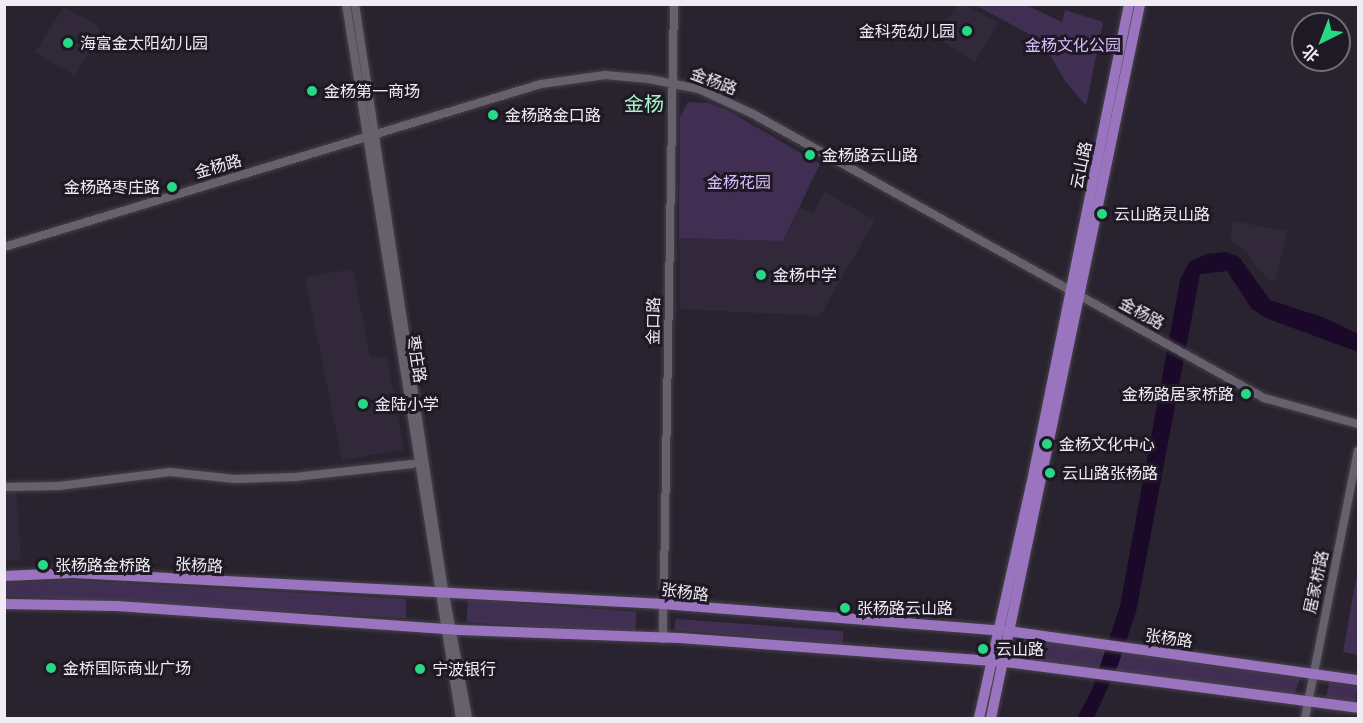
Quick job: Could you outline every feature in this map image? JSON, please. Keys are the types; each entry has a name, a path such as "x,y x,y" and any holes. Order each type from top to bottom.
{"main road":[{"name":"云山路","path":"1075,293 1129,4"},
{"name":"云山路","path":"979,718 992,662 1004,632 1075,293 1140,4"},
{"name":"张杨路","path":"4,576 73,573 663,604 1004,632 1359,680"},
{"path":"4,604 117,606 449,629 663,639 1006,662 1359,708"},
{"name":"云山路","path":"991,718 1006,662 1004,632"}],"street":[{"name":"枣庄路","path":"346,4 370,135 441,591 468,718"},
{"name":"枣庄路","path":"355,4 370,135"},
{"name":"金口路","path":"663,639 674,4"},
{"name":"金杨路","path":"4,247 370,135 573,77 605,75 672,82 699,89 753,114 1191,358 1281,405 1359,424"},
{"name":"居家桥路","path":"1305,718 1312,674 1359,451"},
{"path":"4,487 59,486 170,472 235,479 295,477 412,464"},
{"name":"枣庄路","path":"449,629 460,718"}],"shaded area":[{"name":"金科苑幼儿园","path":"956,5 966,5 998,23 975,62 937,38"},
{"name":"海富金太阳幼儿园","path":"64,7 98,26 100,35 75,76 35,52"},
{"name":"金杨中学","path":"824,192 875,220 820,316 680,309 679,238 783,241 800,207 813,214"},
{"path":"1233,221 1287,231 1275,282 1267,279 1242,247 1230,242"},
{"path":"1226,252 1239,257 1270,300 1325,318 1358,334 1358,352 1266,318 1252,309 1227,271 1200,274 1136,612 1118,665 1094,718 1077,718 1092,690 1120,606 1180,280 1189,262 1207,254"},
{"name":"金陆小学","path":"353,269 370,357 387,357 404,450 342,460 305,277"},
{"path":"4,485 16,485 21,559 5,561"}],"green space":[{"name":"金杨文化公园","path":"975,5 1026,5 1062,22 1065,10 1103,22 1086,106 1065,81 1042,41"},
{"name":"金杨花园","path":"688,102 709,103 727,110 820,164 783,241 679,238 680,117"},
{"path":"1358,568 1358,655 1343,652"},
{"path":"73,580 406,599 406,618 5,596 5,583"},
{"path":"468,600 637,612 635,634 466,622"},
{"path":"676,619 843,631 843,644 674,630"},
{"path":"1022,638 1300,678 1294,696 1021,660"},
{"path":"1329,682 1358,687 1355,703 1326,698"}],"place":[{"name":"金科苑幼儿园","path":"967,31"},
{"name":"海富金太阳幼儿园","path":"68,43"},
{"name":"金杨第一商场","path":"312,91"},
{"name":"金杨路金口路","path":"493,115"},
{"name":"金杨路云山路","path":"810,155"},
{"name":"金杨路枣庄路","path":"172,187"},
{"name":"云山路灵山路","path":"1102,214"},
{"name":"金杨中学","path":"761,275"},
{"name":"金杨路居家桥路","path":"1246,394"},
{"name":"金陆小学","path":"363,404"},
{"name":"金杨文化中心","path":"1047,444"},
{"name":"云山路张杨路","path":"1050,473"},
{"name":"张杨路金桥路","path":"43,565"},
{"name":"张杨路云山路","path":"845,608"},
{"name":"云山路","path":"983,649"},
{"name":"金桥国际商业广场","path":"51,668"},
{"name":"宁波银行","path":"420,669"}],"district":[{"name":"金杨","path":"644,103"}]}
